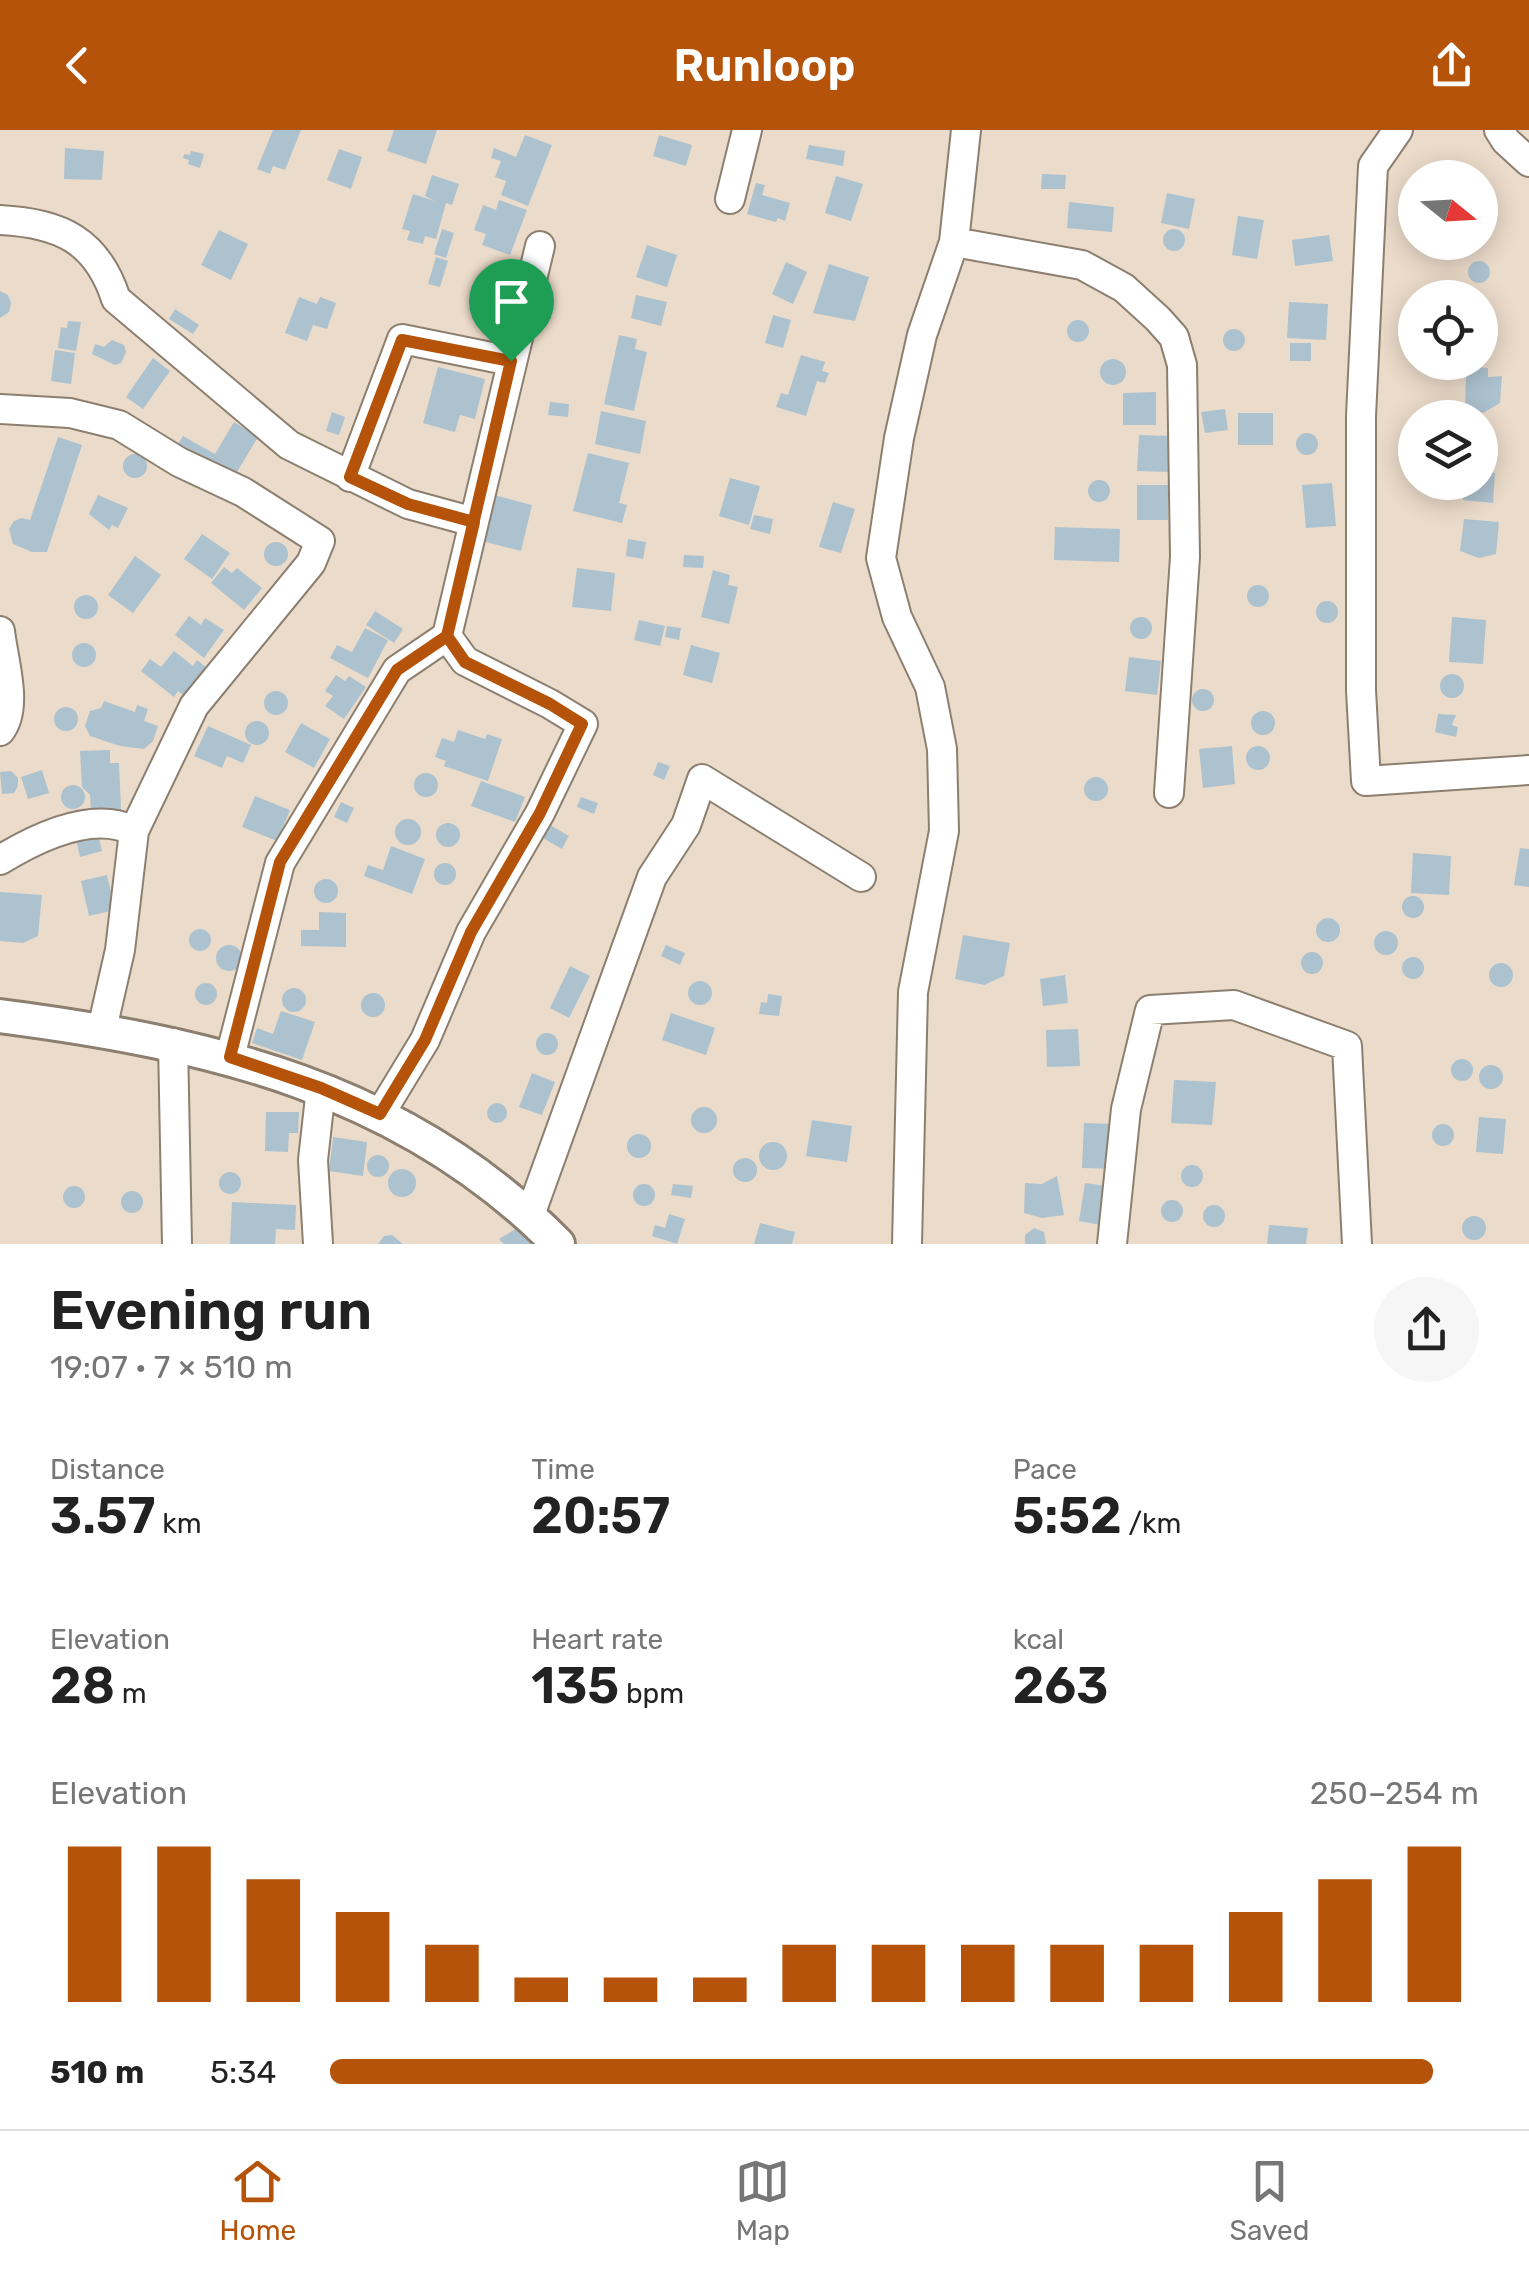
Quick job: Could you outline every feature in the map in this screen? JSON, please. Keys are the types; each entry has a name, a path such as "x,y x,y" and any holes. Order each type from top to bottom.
{"main road":[{"path":"0,1016 173,1042 321,1088 380,1114 496,1186 558,1244"}],"street":[{"path":"730,198 747,130"},
{"path":"1398,130 1374,166 1361,416 1366,780 1529,770"},
{"path":"1500,130 1529,162"},
{"path":"907,1244 913,992 944,831 942,749 930,687 897,616 880,558 899,438 922,335 954,242 961,132"},
{"path":"0,220 48,227 86,244 108,272 116,299 289,445 408,504 474,522"},
{"path":"954,242 1082,265 1124,288 1174,337 1182,364 1185,557 1169,793"},
{"path":"230,1057 280,862 397,670 447,636 540,246"},
{"path":"350,477 402,340 511,361"},
{"path":"0,409 70,413 119,424 179,462 243,492 320,541 311,563 194,706 134,831 120,950 102,1029"},
{"path":"0,631 9,704 6,723 0,731"},
{"path":"380,1114 425,1040 471,932 540,813 582,724 465,662 447,636"},
{"path":"530,1214 652,877 686,826 702,779 860,877"},
{"path":"0,860 22,846 97,822 134,831"},
{"path":"1112,1244 1126,1109 1150,1010 1234,1005 1347,1046 1357,1244"},
{"path":"173,1042 177,1244"},
{"path":"318,1244 313,1160 321,1088"}],"building":[{"path":"273,130 301,130 285,170 273,166 270,174 257,169"},
{"path":"394,130 437,130 426,164 387,151"},
{"path":"525,135 552,145 528,206 501,195 506,181 495,177 501,161 491,158 494,148 516,157"},
{"path":"659,135 692,145 686,166 653,156"},
{"path":"809,145 845,151 843,166 806,159"},
{"path":"65,148 104,151 102,180 64,179"},
{"path":"339,149 362,157 351,189 327,180"},
{"path":"191,151 204,154 200,168 183,158"},
{"path":"1042,174 1066,175 1065,189 1041,189"},
{"path":"432,175 459,184 452,205 446,203 436,239 425,236 423,244 407,240 410,231 402,229 413,194 435,201 425,196"},
{"path":"836,176 863,184 851,221 825,213"},
{"path":"756,183 765,185 762,195 790,203 785,221 747,214"},
{"path":"1167,193 1195,199 1189,229 1161,223"},
{"path":"499,200 527,210 510,255 482,245 486,234 474,230 483,205 496,210"},
{"path":"1069,202 1114,207 1112,232 1067,228"},
{"path":"1238,216 1264,220 1257,259 1232,255"},
{"path":"442,229 454,233 446,258 434,254"},
{"path":"1174,229 1182,232 1182,248 1174,251 1166,248 1163,240 1166,232"},
{"path":"219,230 248,244 231,280 201,265"},
{"path":"1329,235 1333,261 1295,266 1292,240"},
{"path":"647,245 677,255 667,287 636,277"},
{"path":"436,257 448,261 440,287 428,284"},
{"path":"1479,261 1489,268 1487,280 1471,280 1471,264"},
{"path":"786,262 807,272 793,304 772,294"},
{"path":"829,264 869,277 855,321 813,313"},
{"path":"0,291 8,295 11,303 9,312 0,318"},
{"path":"636,295 667,302 661,326 631,318"},
{"path":"299,297 317,304 320,297 336,303 327,329 313,325 307,341 285,333"},
{"path":"1289,302 1328,304 1326,340 1287,338"},
{"path":"175,309 199,325 193,334 169,319"},
{"path":"773,315 791,320 783,348 765,343"},
{"path":"1078,320 1086,323 1086,339 1078,342 1070,339 1067,331 1070,323"},
{"path":"68,321 81,322 76,351 58,348 61,327 67,328"},
{"path":"1234,329 1242,332 1242,348 1234,351 1226,348 1223,340 1226,332"},
{"path":"619,335 637,339 635,349 647,352 634,411 604,404"},
{"path":"112,340 124,345 126,352 121,363 115,365 92,354 95,344 104,347"},
{"path":"1290,343 1311,343 1311,361 1290,361"},
{"path":"55,350 75,353 71,384 51,381"},
{"path":"801,355 825,362 822,371 829,373 825,383 817,381 806,416 776,407 781,393 788,395"},
{"path":"153,358 170,371 143,409 126,397"},
{"path":"1113,359 1122,363 1126,372 1122,381 1113,385 1104,381 1100,372 1104,363"},
{"path":"438,367 485,379 475,419 460,415 455,432 423,423"},
{"path":"1502,376 1500,403 1465,400 1466,380 1498,380"},
{"path":"1156,392 1156,425 1123,425 1123,393"},
{"path":"550,402 569,404 568,417 548,415"},
{"path":"1225,409 1228,430 1205,433 1201,412"},
{"path":"601,411 646,421 640,454 595,444"},
{"path":"332,412 345,417 339,435 326,431"},
{"path":"1238,413 1273,413 1273,445 1238,445"},
{"path":"234,422 258,437 231,482 175,449 183,436 215,454"},
{"path":"1303,433 1311,433 1318,444 1311,455 1303,455 1296,448 1296,440"},
{"path":"1139,435 1170,436 1169,472 1137,471"},
{"path":"58,437 82,445 47,552 32,552 13,544 9,529 21,518 30,520"},
{"path":"588,453 629,463 619,503 627,505 622,523 573,511"},
{"path":"135,454 144,457 144,475 135,478 126,475 123,466 126,457"},
{"path":"730,478 760,486 749,525 719,516"},
{"path":"1095,480 1103,480 1110,491 1103,502 1095,502 1088,495 1088,487"},
{"path":"1332,483 1336,526 1306,528 1302,485"},
{"path":"1137,485 1168,485 1168,520 1137,520"},
{"path":"98,495 128,508 118,528 112,525 109,530 89,514"},
{"path":"494,495 532,505 521,551 482,541"},
{"path":"833,502 855,509 841,553 819,547"},
{"path":"754,515 773,519 770,534 750,529"},
{"path":"1464,519 1499,522 1496,554 1479,558 1460,551"},
{"path":"1055,527 1120,529 1119,562 1054,560"},
{"path":"202,534 230,553 212,579 184,559"},
{"path":"628,539 646,542 643,559 626,556"},
{"path":"276,542 285,545 285,563 276,566 267,563 264,554 267,545"},
{"path":"684,555 704,556 703,568 683,567"},
{"path":"135,556 161,575 133,613 108,595"},
{"path":"224,567 232,573 237,568 262,588 244,610 211,583"},
{"path":"577,568 615,573 611,611 572,607"},
{"path":"713,570 730,575 728,585 738,587 729,624 701,617"},
{"path":"1254,585 1262,585 1269,596 1262,607 1254,607 1247,600 1247,592"},
{"path":"86,595 95,598 95,616 86,619 77,616 74,607 77,598"},
{"path":"1323,601 1331,601 1338,612 1331,623 1323,623 1316,616 1316,608"},
{"path":"375,611 403,629 394,643 366,625"},
{"path":"189,616 201,625 205,618 224,630 204,658 175,635"},
{"path":"1137,617 1145,617 1152,628 1145,639 1137,639 1130,632 1130,624"},
{"path":"1452,617 1486,620 1483,664 1449,662"},
{"path":"639,620 665,626 660,646 634,640"},
{"path":"667,626 681,628 679,640 665,637"},
{"path":"365,628 388,640 368,678 330,658 337,645 352,652"},
{"path":"84,643 93,646 93,664 84,667 75,664 72,655 75,646"},
{"path":"691,645 720,653 712,683 683,675"},
{"path":"174,651 193,666 197,660 211,671 188,699 178,691 174,697 141,671 150,659 161,667"},
{"path":"1129,657 1161,661 1157,695 1125,691"},
{"path":"1452,674 1464,686 1452,698 1440,686"},
{"path":"336,675 345,681 349,676 366,687 344,719 325,706 333,696 325,691"},
{"path":"1199,689 1207,689 1214,700 1207,711 1199,711 1192,704 1192,696"},
{"path":"276,691 285,694 285,712 276,715 267,712 264,703 267,694"},
{"path":"104,701 135,712 137,705 148,709 144,721 158,726 153,741 144,749 90,736 85,726 90,711 101,708"},
{"path":"66,707 75,710 75,728 66,731 57,728 54,719 57,710"},
{"path":"1263,711 1275,723 1263,735 1251,723"},
{"path":"1438,714 1456,715 1452,725 1458,727 1456,737 1435,732"},
{"path":"257,721 266,724 266,742 257,745 248,742 245,733 248,724"},
{"path":"301,723 330,739 314,768 285,752"},
{"path":"208,726 251,745 243,763 227,756 222,768 194,756"},
{"path":"458,730 485,739 487,734 502,739 488,781 444,766 446,761 435,757 442,738 454,742"},
{"path":"1232,746 1235,784 1203,788 1199,749"},
{"path":"1258,746 1270,758 1258,770 1246,758"},
{"path":"110,750 110,763 119,763 121,810 91,811 90,795 82,787 80,751"},
{"path":"658,762 670,766 664,780 653,775"},
{"path":"42,770 49,793 28,799 21,777"},
{"path":"11,771 18,778 18,786 14,793 2,794 0,772"},
{"path":"426,773 435,776 435,794 426,797 417,794 414,785 417,776"},
{"path":"1096,777 1108,789 1096,801 1084,789"},
{"path":"481,781 525,797 515,822 471,806"},
{"path":"73,785 82,788 82,806 73,809 64,806 61,797 64,788"},
{"path":"255,796 290,810 277,841 242,827"},
{"path":"581,797 598,803 594,814 577,807"},
{"path":"341,802 354,808 347,823 334,817"},
{"path":"408,819 417,823 421,832 417,841 408,845 399,841 395,832 399,823"},
{"path":"448,823 460,835 448,847 436,835"},
{"path":"550,825 569,836 562,849 543,838"},
{"path":"97,830 102,851 80,857 75,835"},
{"path":"391,846 425,859 412,894 364,876 368,865 383,870"},
{"path":"1520,848 1529,849 1529,887 1514,885"},
{"path":"1413,853 1451,856 1449,895 1411,893"},
{"path":"445,863 453,866 453,882 445,885 437,882 434,874 437,866"},
{"path":"107,875 115,910 89,916 81,881"},
{"path":"326,879 338,891 326,903 314,891"},
{"path":"0,892 42,895 38,936 23,943 0,941"},
{"path":"1409,896 1417,896 1424,907 1417,918 1409,918 1402,911 1402,903"},
{"path":"319,912 346,913 346,947 301,946 301,930 319,930"},
{"path":"1328,918 1340,930 1328,942 1316,930"},
{"path":"200,929 208,932 208,948 200,951 192,948 189,940 192,932"},
{"path":"1386,931 1398,943 1386,955 1374,943"},
{"path":"963,935 1010,943 1004,976 984,985 955,979"},
{"path":"229,945 238,949 242,958 238,967 229,971 220,967 216,958 220,949"},
{"path":"666,945 685,953 680,965 661,956"},
{"path":"1308,952 1316,952 1323,963 1316,974 1308,974 1301,967 1301,959"},
{"path":"1409,957 1417,957 1424,968 1417,979 1409,979 1402,972 1402,964"},
{"path":"1501,963 1513,975 1501,987 1489,975"},
{"path":"570,966 590,976 569,1018 550,1008"},
{"path":"1065,975 1068,1003 1043,1006 1040,979"},
{"path":"700,981 712,993 700,1005 688,993"},
{"path":"206,983 214,986 214,1002 206,1005 198,1002 195,994 198,986"},
{"path":"294,988 306,1000 294,1012 282,1000"},
{"path":"373,993 382,996 382,1014 373,1017 364,1014 361,1005 364,996"},
{"path":"768,994 782,996 779,1016 759,1014 761,1002 767,1003"},
{"path":"281,1011 315,1022 302,1060 252,1043 257,1028 273,1034"},
{"path":"671,1013 715,1028 706,1055 662,1040"},
{"path":"1078,1029 1080,1066 1047,1067 1046,1030"},
{"path":"547,1033 555,1036 555,1052 547,1055 539,1052 536,1044 539,1036"},
{"path":"1458,1059 1466,1059 1473,1070 1466,1081 1458,1081 1451,1074 1451,1066"},
{"path":"1491,1065 1503,1077 1491,1089 1479,1077"},
{"path":"532,1073 555,1082 542,1115 519,1107"},
{"path":"1174,1080 1216,1082 1212,1125 1171,1123"},
{"path":"493,1103 501,1103 507,1113 501,1123 493,1123 487,1117 487,1109"},
{"path":"704,1107 713,1111 717,1120 713,1129 704,1133 695,1129 691,1120 695,1111"},
{"path":"266,1112 299,1112 298,1133 289,1133 288,1152 265,1151"},
{"path":"1479,1117 1506,1119 1503,1154 1476,1152"},
{"path":"812,1120 852,1126 847,1162 806,1156"},
{"path":"1084,1123 1115,1124 1114,1169 1082,1168"},
{"path":"1439,1124 1447,1124 1454,1135 1447,1146 1439,1146 1432,1139 1432,1131"},
{"path":"639,1134 651,1146 639,1158 627,1146"},
{"path":"333,1137 367,1142 363,1176 329,1171"},
{"path":"773,1142 783,1146 787,1156 783,1166 773,1170 763,1166 759,1156 763,1146"},
{"path":"378,1155 386,1158 386,1174 378,1177 370,1174 367,1166 370,1158"},
{"path":"745,1158 757,1170 745,1182 733,1170"},
{"path":"1188,1165 1196,1165 1203,1176 1196,1187 1188,1187 1181,1180 1181,1172"},
{"path":"402,1169 412,1173 416,1183 412,1193 402,1197 392,1193 388,1183 392,1173"},
{"path":"230,1172 238,1175 238,1191 230,1194 222,1191 219,1183 222,1175"},
{"path":"1057,1176 1064,1215 1042,1218 1024,1213 1025,1183 1042,1184"},
{"path":"1085,1183 1107,1186 1101,1225 1079,1221"},
{"path":"644,1184 652,1187 652,1203 644,1206 636,1203 633,1195 636,1187"},
{"path":"673,1184 693,1186 691,1198 671,1195"},
{"path":"74,1186 82,1189 82,1205 74,1208 66,1205 63,1197 66,1189"},
{"path":"132,1191 140,1194 140,1210 132,1213 124,1210 121,1202 124,1194"},
{"path":"1168,1200 1176,1200 1183,1211 1176,1222 1168,1222 1161,1215 1161,1207"},
{"path":"232,1202 296,1205 295,1230 276,1229 275,1244 230,1244"},
{"path":"1210,1205 1218,1205 1225,1216 1218,1227 1210,1227 1203,1220 1203,1212"},
{"path":"669,1214 685,1219 677,1244 652,1236 655,1225 665,1228"},
{"path":"1474,1216 1486,1228 1474,1240 1462,1228"},
{"path":"760,1223 795,1232 792,1244 754,1244"},
{"path":"1269,1225 1308,1228 1306,1244 1267,1244"},
{"path":"519,1227 536,1244 504,1244 499,1239"},
{"path":"1034,1228 1044,1232 1046,1244 1025,1244 1025,1235"},
{"path":"392,1235 403,1244 378,1244 384,1236"}],"route":[{"path":"511,361 402,340 350,477 408,504 474,522 447,636 397,670 280,862 230,1057 321,1088 380,1114 425,1040 471,932 540,813 582,724 465,662 447,636 474,522 511,361"}]}
